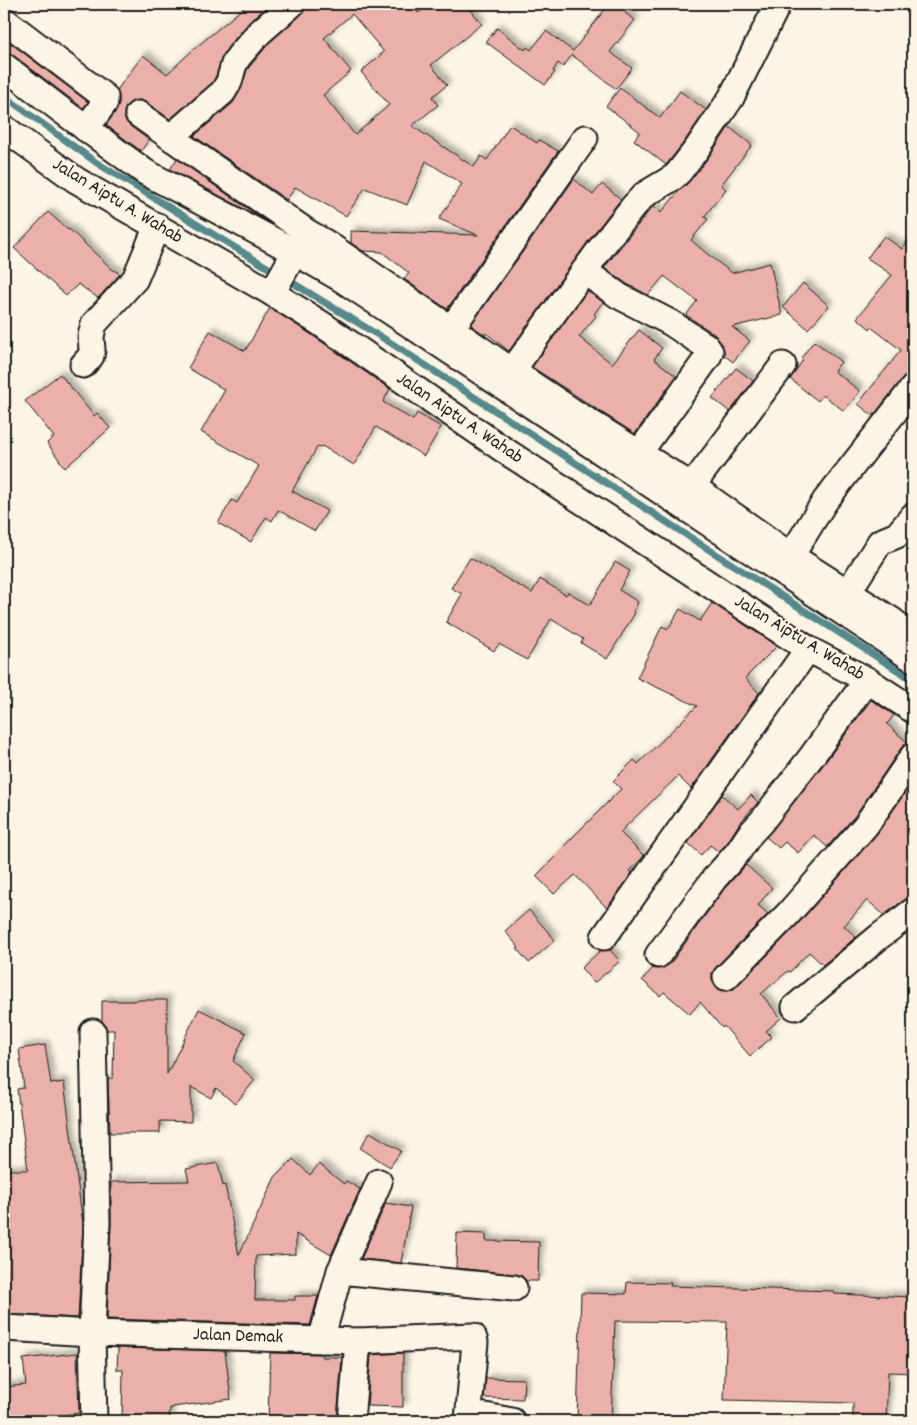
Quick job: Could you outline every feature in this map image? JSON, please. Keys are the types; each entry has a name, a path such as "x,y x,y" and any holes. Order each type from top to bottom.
{"street":[{"path":"4,8 8,4"},
{"path":"173,138 222,92 239,56 260,32 292,4"},
{"path":"512,371 603,245 640,200 679,172 696,150 731,98 778,4"},
{"path":"4,20 105,97 105,102 86,129"},
{"path":"4,66 145,172 297,248 341,253 512,371 692,486 791,556 898,625 901,629 906,654"},
{"path":"138,114 173,138 297,248 351,286 906,654"},
{"name":"Jalan Aiptu A. Wahab","path":"4,128 76,180 273,290 501,448 808,649 867,680 913,710"},
{"path":"451,329 585,138"},
{"path":"83,365 91,356 91,336 94,324 135,279 157,226"},
{"path":"273,290 297,248"},
{"path":"584,272 619,296 671,323 706,346 710,352 639,453"},
{"path":"692,486 783,365"},
{"path":"791,556 825,501 913,388"},
{"path":"848,592 880,542 897,535 913,516"},
{"path":"604,937 808,649"},
{"path":"658,955 714,879 738,852 812,756 867,680"},
{"path":"726,977 788,914 866,825 913,756"},
{"path":"795,1008 880,936 913,911"},
{"path":"93,1032 97,1223 92,1333 94,1421"},
{"path":"321,1340 340,1270 379,1182"},
{"path":"340,1270 514,1288"},
{"name":"Jalan Demak","path":"4,1328 92,1333 358,1341 473,1336 475,1342 468,1417"},
{"path":"351,1421 358,1341"},
{"path":"468,1417 512,1421"}],"building":[{"path":"248,4 270,4 249,22 228,47 212,83 170,119 146,102 140,100 133,101 127,105 124,112 125,120 149,140 141,151 106,125 117,110 119,97 117,90 143,55 167,74"},
{"path":"306,4 410,4 418,13 430,4 466,4 482,24 431,65 447,85 432,97 438,105 412,126 474,167 481,156 487,160 510,125 537,143 539,140 558,151 447,309 404,279 409,273 382,252 363,251 351,243 351,231 478,235 439,219 462,184 426,161 407,205 365,188 346,216 295,187 287,200 194,136 233,103 241,89 247,70 270,42 301,15","holes":["352,14 384,52 361,72 389,105 355,135 323,95 351,71 324,38"]},
{"path":"609,4 633,4 625,13 635,20 610,52 632,68 616,89 572,55 563,67 558,63 553,71 555,72 545,85 486,42 497,28 525,50 527,47 531,50 546,31 573,51"},
{"path":"4,38 88,102 83,108 13,55 4,52"},
{"path":"620,88 660,118 680,91 706,110 666,165 634,140 640,132 606,106"},
{"path":"729,127 752,145 721,185 726,189 704,217 708,219 691,240 732,273 770,263 782,315 732,327 750,341 733,362 724,355 722,344 714,334 686,315 697,301 664,276 648,295 627,284 604,268 653,206 661,213 689,182"},
{"path":"177,159 261,218 170,169"},
{"path":"574,179 593,195 602,184 621,199 509,351 486,333 485,335 471,325"},
{"path":"48,212 120,274 98,298 78,284 66,296 14,248"},
{"path":"913,233 913,374 907,375 902,379 873,416 858,404 901,350 857,318 892,275 867,258 884,236 902,249"},
{"path":"803,283 829,306 808,329 783,307"},
{"path":"587,291 603,302 594,314 596,316 579,337 612,364 639,330 662,348 654,359 676,376 635,434 532,367"},
{"path":"270,308 390,389 383,402 413,420 417,413 441,427 424,456 376,427 354,465 322,446 318,446 292,491 327,511 315,531 278,510 272,521 266,517 251,542 218,523 232,500 237,503 259,466 201,432 225,390 188,368 210,331 245,351"},
{"path":"814,341 841,362 834,371 860,391 844,411 823,395 818,401 790,379 803,360 801,358"},
{"path":"736,368 753,381 730,412 712,398"},
{"path":"60,374 94,416 97,413 110,428 65,468 47,443 54,437 25,401"},
{"path":"470,558 532,593 540,579 566,595 568,592 590,605 615,562 630,571 619,590 638,602 633,612 635,613 607,659 581,643 583,639 551,619 527,660 499,644 494,651 446,622 462,594 451,588"},
{"path":"712,603 777,646 745,678 759,693 691,789 678,776 620,832 644,856 630,871 632,873 607,908 575,875 554,894 536,876 621,789 613,781 634,760 638,764 697,706 637,678 662,626 668,629 680,609 700,621"},
{"path":"871,700 894,715 887,724 908,743 901,748 855,816 827,847 814,835 798,853 785,842 779,848 766,837"},
{"path":"913,781 913,897 904,900 884,915 867,900 844,926 856,937 823,965 809,952 790,972 788,971 761,994 781,1018 766,1031 772,1037 750,1056 724,1026 722,1028 700,1002 690,1014 664,992 660,996 642,980 653,968 663,968 670,964 725,888 746,865 772,888 758,905 768,914 712,973 712,980 716,988 729,991 736,987 798,924 877,834"},
{"path":"722,795 738,809 751,795 758,802 719,852 710,845 701,855 688,843"},
{"path":"529,910 555,940 529,963 505,931"},
{"path":"610,950 620,961 594,983 581,968 600,951"},
{"path":"167,1000 167,1074 199,1009 246,1033 233,1061 255,1080 235,1104 216,1088 211,1098 191,1087 191,1122 160,1121 160,1133 110,1133 108,1078 113,1078 114,1030 107,1030 102,1022 102,1001"},
{"path":"45,1045 51,1084 64,1082 83,1224 78,1318 7,1314 7,1267 4,1267 4,1170 28,1170 17,1089 24,1088 19,1049"},
{"path":"370,1132 401,1151 390,1167 360,1148"},
{"path":"293,1159 310,1175 319,1164 344,1184 346,1181 360,1189 331,1255 296,1234 296,1254 256,1256 255,1300 295,1300 295,1296 318,1296 310,1325 107,1319 111,1182 189,1181 186,1169 218,1163 223,1186 225,1185 239,1255 275,1177"},
{"path":"386,1203 411,1207 401,1263 361,1259"},
{"path":"457,1233 486,1234 486,1241 539,1242 538,1281 526,1281 522,1276 515,1274 456,1268"},
{"path":"627,1282 671,1283 670,1286 834,1291 834,1294 913,1297 913,1373 888,1372 886,1421 853,1421 853,1403 724,1400 727,1322 615,1321 611,1421 577,1421 581,1293 626,1294"},
{"path":"118,1348 225,1351 231,1399 170,1408 169,1421 122,1421 123,1370 117,1370"},
{"path":"77,1353 79,1413 4,1421 4,1387 26,1385 23,1359"},
{"path":"270,1353 322,1354 322,1357 342,1357 337,1421 268,1421"},
{"path":"403,1353 403,1407 367,1406 371,1355"},
{"path":"486,1378 524,1379 523,1399 484,1398"}],"waterway":[{"path":"4,96 97,163 391,343 913,680"}]}
